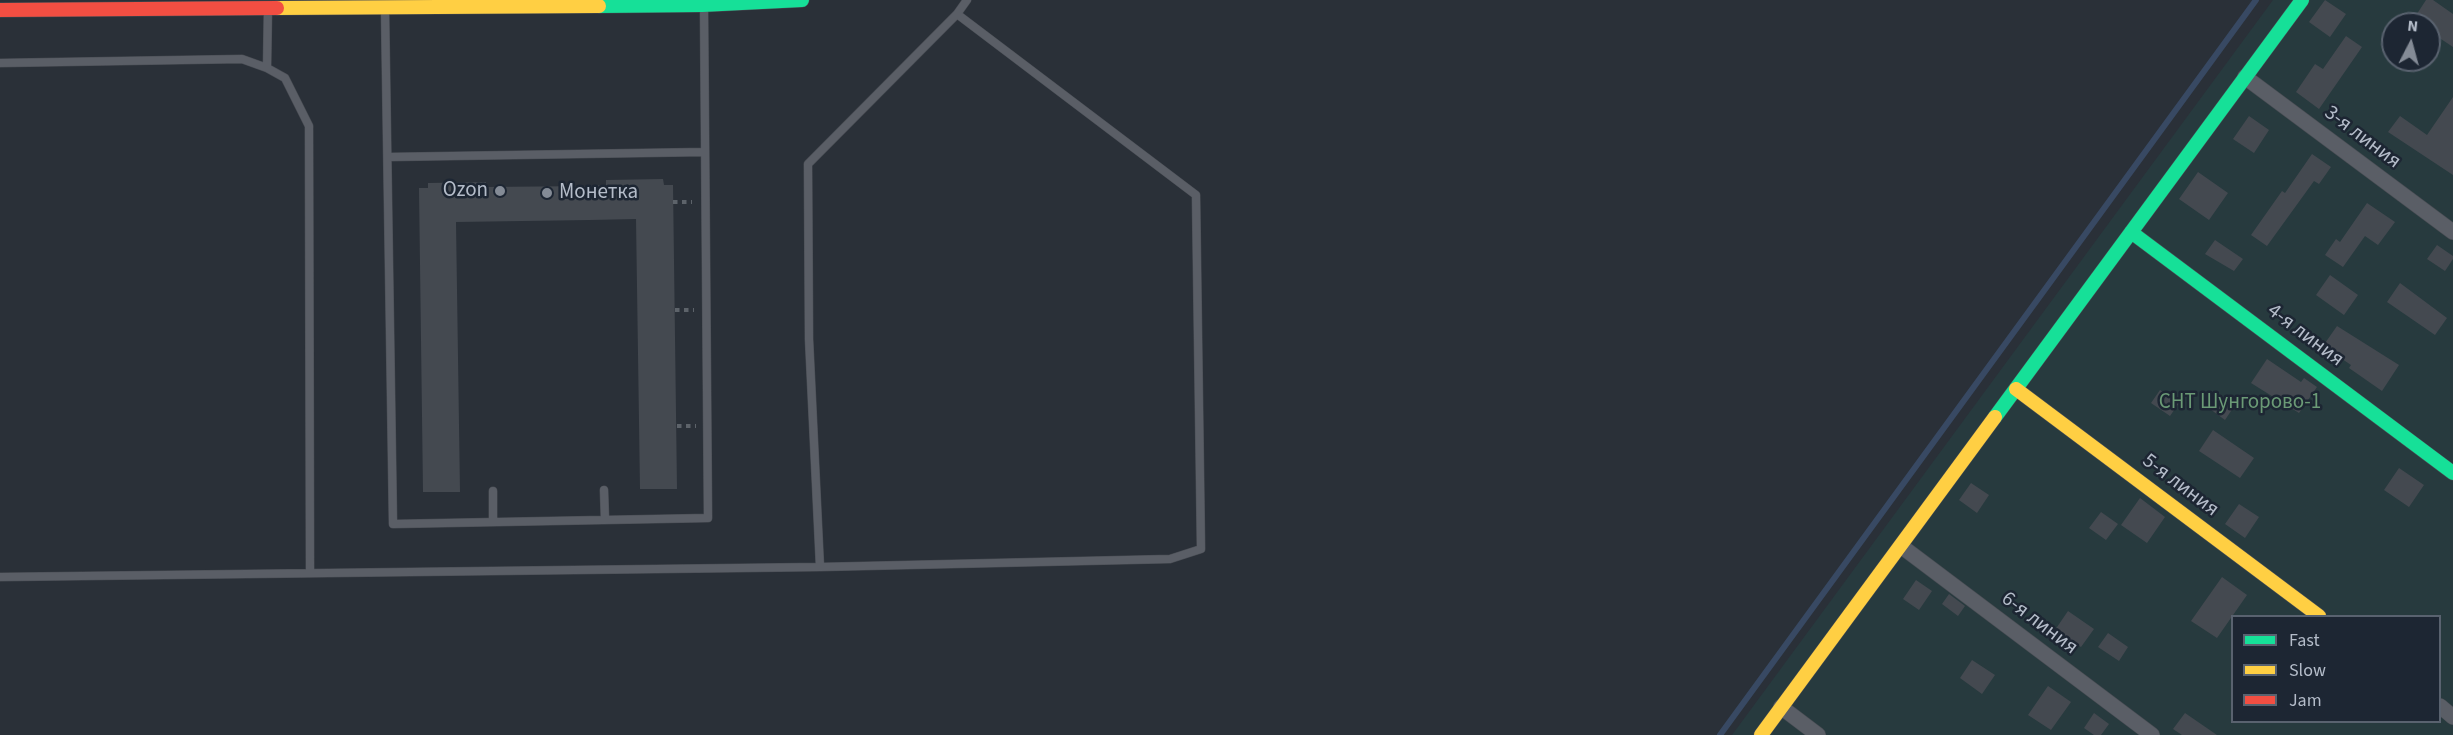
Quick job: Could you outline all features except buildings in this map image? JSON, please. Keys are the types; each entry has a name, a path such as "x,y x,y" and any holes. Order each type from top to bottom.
{"street":[{"path":"0,10 704,5 802,0"},
{"path":"1761,735 2302,0"},
{"name":"3-я линия","path":"2245,77 2453,232"},
{"name":"4-я линия","path":"2131,232 2453,473"},
{"name":"5-я линия","path":"2016,389 2318,615"},
{"name":"6-я линия","path":"1901,546 2152,735"},
{"path":"1781,707 1818,735"},
{"path":"2441,708 2453,717"}],"lane":[{"path":"820,567 809,339 808,164 957,14 967,0"},
{"path":"386,7 393,524 708,518 704,5"},
{"path":"267,68 268,8"},
{"path":"0,577 820,567 1170,560 1201,549 1196,195 957,14"},
{"path":"0,63 242,59 267,68 285,78 309,126 310,572"},
{"path":"388,157 705,152"},
{"path":"604,490 605,520"},
{"path":"493,491 493,522"}],"path":[{"path":"673,202 692,202"},
{"path":"675,310 694,310"},
{"path":"677,426 697,426"}],"green space":[{"name":"СНТ Шунгорово-1","path":"2273,0 2453,0 2453,735 1732,735"}],"waterway":[{"path":"1720,735 2256,0"}],"traffic: fast":[{"path":"599,6 702,5 802,0"},
{"path":"1995,417 2302,0"},
{"path":"2131,232 2453,473"}],"traffic: slow":[{"path":"277,8 599,6"},
{"path":"2016,389 2318,615"},
{"path":"1761,735 1995,417"}],"traffic: jam":[{"path":"0,10 277,8"}],"place":[{"name":"Ozon","path":"500,191"},
{"name":"Монетка","path":"547,193"}]}
